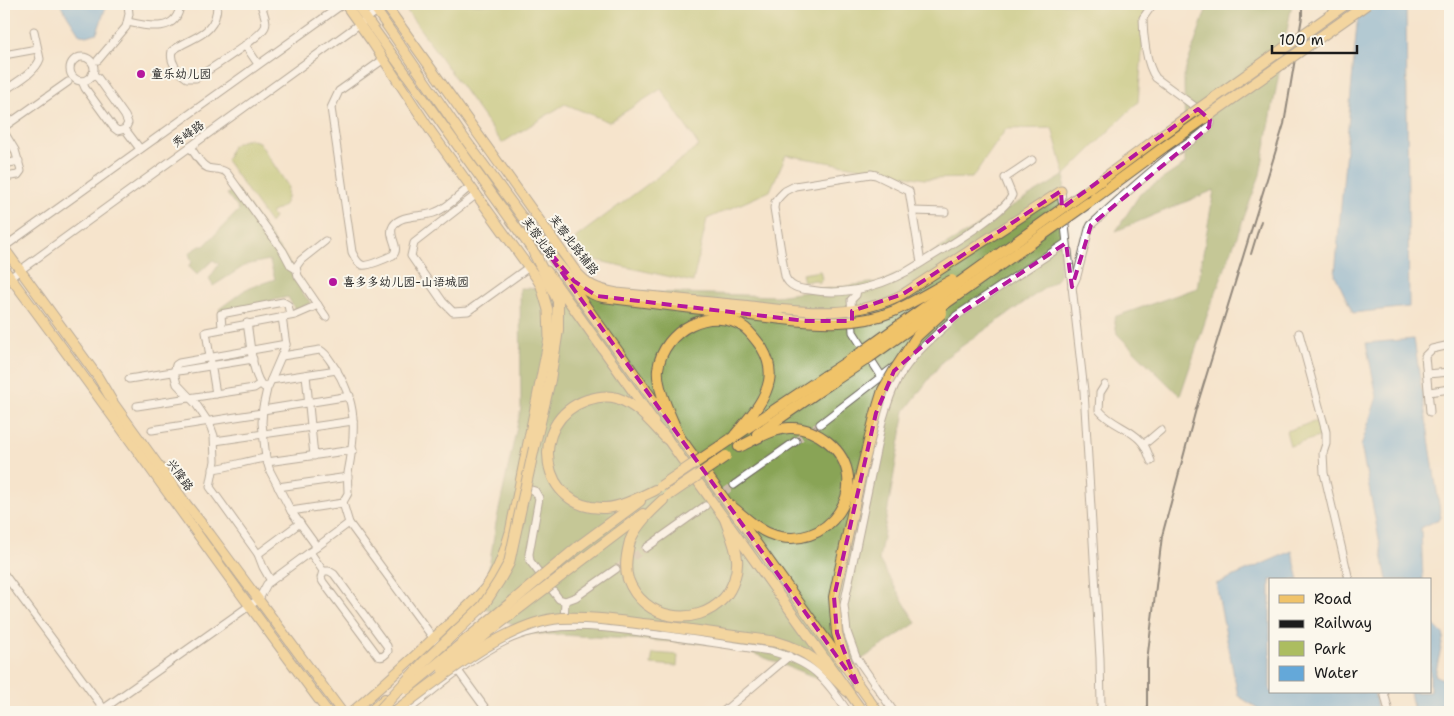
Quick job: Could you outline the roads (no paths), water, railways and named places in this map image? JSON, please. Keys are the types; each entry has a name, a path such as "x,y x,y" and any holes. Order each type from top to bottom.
{"highway":[{"path":"393,712 491,630 586,557 739,447 865,350 986,261 1346,4"},
{"path":"379,712 579,546 658,488 735,435 828,379 978,281 1367,4"},
{"path":"535,235 574,281 590,294 783,319 834,323 881,315 893,311 986,261"},
{"path":"370,712 483,606 509,563 550,380 558,330 558,301 534,253"},
{"path":"858,686 844,656 837,633 834,597 876,413 884,390 916,336 978,281"},
{"path":"678,434 660,387 658,370 660,358 665,347 679,331 702,320 718,319 730,321 744,327 755,337 765,354 770,373 768,383 756,410 735,435"},
{"path":"658,488 629,501 605,508 573,500 562,492 552,472 548,461 549,439 557,422 567,410 577,403 602,397 616,398 632,405 645,415 667,439"},
{"path":"731,506 768,533 788,538 803,537 818,533 830,525 844,504 847,491 848,476 845,464 835,447 820,435 806,430 789,428 774,432 739,447"},
{"path":"666,498 645,518 631,539 626,567 628,579 639,596 656,611 666,615 680,618 702,614 719,603 728,594 737,569 737,557 725,519"},
{"path":"393,712 464,662 517,630 560,618 585,618 663,626 777,642 792,646 813,658 847,691"},
{"path":"379,712 424,662"},
{"path":"402,712 464,662"}],"main road":[{"path":"344,4 363,22 384,59 432,133 529,267 541,286 546,300 550,324 549,338 510,532 496,571 485,588 434,638 352,712"},
{"name":"芙蓉北路","path":"356,4 363,22 534,253 863,712"},
{"name":"芙蓉北路辅路","path":"385,4 554,241 583,280 590,286 617,293 796,311 852,311 875,306 903,294 1061,191"},
{"name":"芙蓉北路","path":"374,8 462,134 878,712"},
{"name":"兴隆路","path":"4,248 98,377 114,404 342,712"},
{"name":"兴隆路","path":"4,269 7,280 120,425 249,606 328,712"}],"street":[{"path":"4,127 68,82 77,78 87,79 92,68 128,22 128,4"},
{"path":"128,22 153,27 164,25 177,18 180,4"},
{"path":"217,4 217,14 205,32 198,38 172,51 172,60 176,68 187,78 196,78 245,45 265,27 261,4"},
{"name":"秀峰路","path":"4,248 344,4"},
{"name":"秀峰路","path":"7,280 363,22 374,8 385,4"},
{"path":"1072,287 1077,276 1088,229 1171,155 1209,127 1209,117 1156,78 1151,72 1148,63 1143,18 1153,4"},
{"path":"4,80 6,89 36,67 40,59 34,31"},
{"path":"245,45 258,64"},
{"path":"4,55 38,49"},
{"path":"83,58 92,68 125,116 128,123 125,129 118,131 114,128 70,66 75,60 83,58"},
{"path":"384,59 339,91 331,108 352,252 355,257 360,264 366,265 393,256 396,250 391,231 395,224 407,218 436,212 471,186"},
{"path":"125,129 140,149"},
{"path":"4,132 16,150 20,173 4,177"},
{"path":"190,147 204,166 222,169 228,173 283,251 290,266 296,269"},
{"path":"921,263 908,191 874,175 795,186 780,196 774,205 787,280 801,289 819,292 857,290 895,278 921,263 988,219 1007,204 1012,195 1005,178 1032,160"},
{"path":"4,164 19,161"},
{"path":"1061,191 1085,411 1100,658 1100,712"},
{"path":"477,194 414,243 412,248 411,256 443,302 453,312 468,311 529,267"},
{"path":"913,211 945,212"},
{"path":"325,241 298,262 296,269 298,276 326,317"},
{"path":"820,424 882,377 958,315 1066,243"},
{"path":"851,300 856,295 857,290"},
{"path":"843,291 845,296 851,300"},
{"path":"851,300 854,335 882,377"},
{"path":"222,328 221,314 266,305 285,302 288,305 290,315"},
{"path":"216,394 206,332 282,317 314,308 318,305"},
{"path":"894,712 856,658 847,632 844,604 882,422 889,398 898,378 910,362 958,315"},
{"path":"282,317 286,344 267,389 262,411 267,460 278,487 291,511 317,546"},
{"path":"247,323 256,376 260,384 267,389"},
{"path":"1299,334 1326,432 1326,444 1323,453 1324,466 1350,578"},
{"path":"271,581 258,554 211,490 210,484 215,461 215,441 208,421 191,397 177,384 174,373 177,363 286,344"},
{"path":"1430,412 1425,359 1427,353 1432,349 1450,345"},
{"path":"282,356 320,350 325,353 337,370 350,396 353,421 354,438 348,477 348,495 343,503 349,523 488,712"},
{"path":"129,379 253,360"},
{"path":"271,380 337,370"},
{"path":"1427,374 1450,372"},
{"path":"306,375 314,456"},
{"path":"137,406 254,388 260,384"},
{"path":"1105,385 1100,393 1099,410 1140,439 1152,461"},
{"path":"1429,392 1450,389"},
{"path":"152,430 350,396"},
{"path":"1085,411 1099,410"},
{"path":"215,441 353,421"},
{"path":"1143,443 1161,430"},
{"path":"734,485 796,441"},
{"path":"213,469 230,467 247,460 314,456 353,450"},
{"path":"278,487 348,477"},
{"path":"518,486 535,491 539,498 529,554 530,561 559,599 566,601 576,597 616,569"},
{"path":"291,511 343,503"},
{"path":"646,548 705,506"},
{"path":"258,554 300,523"},
{"path":"4,574 101,711 249,606 258,599 267,584 349,523"},
{"path":"310,552 323,571"},
{"path":"323,571 329,571 334,574 387,646 388,651 386,654 380,656 372,648 323,582 321,578 323,571"},
{"path":"564,625 566,601"},
{"path":"406,712 459,671 499,644 526,633 564,625 636,632 770,651 789,656 819,674 828,682 848,712"},
{"path":"723,712 789,656"},
{"path":"1384,694 1389,712"}],"water":[{"path":"60,4 107,4 97,33 87,36 80,35"},
{"path":"1361,4 1406,4 1409,307 1353,313 1335,275 1357,24"},
{"path":"1414,339 1441,518 1421,528 1423,578 1387,578 1361,446 1377,397 1366,343"},
{"path":"1292,551 1299,578 1269,578 1269,694 1374,694 1378,712 1264,712 1238,696 1216,584"},
{"path":"1432,623 1444,635 1435,675 1450,683 1450,712 1414,712 1410,694 1432,694"}],"tunnel":[{"path":"796,441 820,424"},
{"path":"708,504 734,485"},
{"path":"616,569 646,548"}],"railway":[{"path":"1147,712 1147,661 1162,536 1196,409 1284,124 1302,17 1302,4"},
{"path":"1251,254 1261,221"}],"place":[{"name":"童乐幼儿园","path":"141,74"},
{"name":"喜多多幼儿园-山语城园","path":"333,282"}]}
